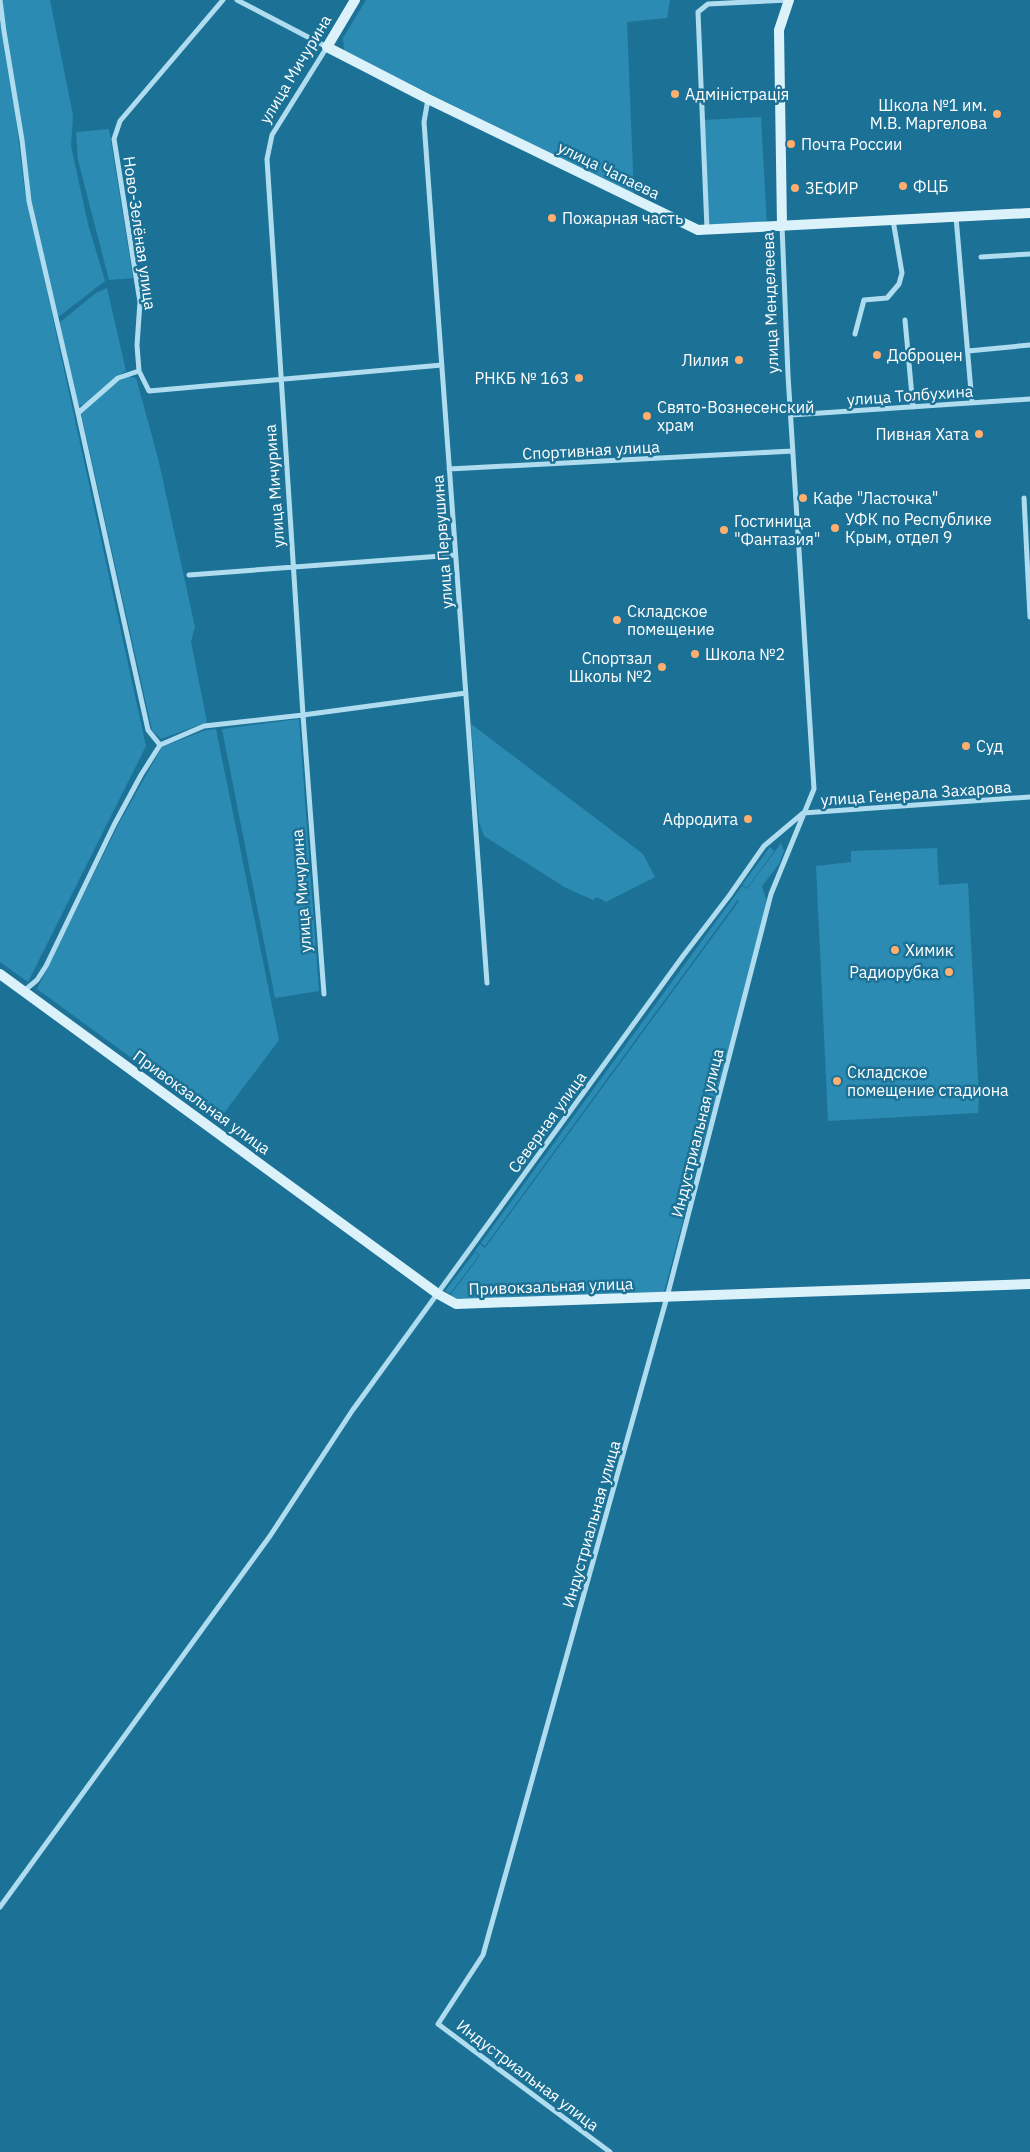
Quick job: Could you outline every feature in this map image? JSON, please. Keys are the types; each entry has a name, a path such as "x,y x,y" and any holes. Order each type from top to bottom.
{"main road":[{"name":"улица Мичурина","path":"327,47 355,0"},
{"name":"улица Менделеева","path":"782,226 779,30 789,0"},
{"name":"улица Чапаева","path":"327,47 428,99 698,230 1030,213"},
{"name":"Привокзальная улица","path":"0,974 438,1294 456,1304 1030,1284"}],"street":[{"path":"0,0 22,140 29,201 52,310 57,321 148,730 160,745"},
{"name":"Ново-Зелёная улица","path":"223,0 120,121 114,140 140,302 137,346 139,371 149,391 442,365"},
{"name":"улица Чапаева","path":"237,0 327,47"},
{"path":"707,229 698,12 708,4 789,0"},
{"name":"улица Мичурина","path":"324,994 303,715 295,568 267,159 272,135 327,47"},
{"name":"улица Первушина","path":"428,99 424,122 487,983"},
{"path":"956,217 972,403"},
{"path":"855,334 864,300 887,298 899,284 902,273 893,220"},
{"name":"улица Менделеева","path":"782,226 793,451 814,788 803,813"},
{"path":"981,257 1030,254"},
{"path":"905,320 913,407"},
{"path":"968,351 1030,345"},
{"path":"78,413 118,378 139,371"},
{"name":"улица Толбухина","path":"791,415 1030,399"},
{"name":"Спортивная улица","path":"449,469 793,451"},
{"path":"1024,498 1030,617"},
{"path":"189,576 455,555"},
{"path":"23,991 37,980 46,966 114,825 141,775 160,745 204,726 466,693"},
{"name":"улица Генерала Захарова","path":"803,813 1030,797"},
{"name":"Северная улица","path":"0,1907 264,1544 322,1455 764,846 803,813"},
{"name":"Индустриальная улица","path":"610,2152 438,2024 483,1955 667,1297 771,894 803,813"}],"shaded area":[{"path":"2,0 50,0 73,115 71,146 88,224 105,281 57,318 31,200"},
{"path":"366,0 670,0 667,18 627,22 634,195 344,51 343,38"},
{"path":"0,22 10,70 24,186 146,746 28,982 0,962"},
{"path":"761,117 767,227 707,229 702,120"},
{"path":"109,129 133,278 109,280 78,160 76,132"},
{"path":"107,288 126,371 113,379 83,405 79,406 59,323 96,293"},
{"path":"127,376 136,378 158,458 195,627 191,642 207,722 161,739 152,730 81,413 108,388"},
{"path":"299,719 319,991 275,998 222,729"},
{"path":"471,724 643,854 655,877 606,902 597,897 593,900 566,888 484,836 479,822"},
{"path":"216,729 279,1040 218,1121 37,989 118,825 162,747 206,730"},
{"path":"781,843 784,851 779,864 762,886 767,902 664,1292 459,1301 449,1297 480,1255 475,1251 480,1244 485,1248 739,901 736,899 737,901 485,1246 481,1243 742,886 747,889"},
{"path":"770,847 774,851 747,888 742,885"},
{"name":"Химик","path":"937,848 939,885 968,883 979,1100 978,1113 828,1121 816,866 851,862 851,851"},
{"path":"475,1252 479,1255 450,1294 445,1291"}],"place":[{"name":"Адміністрація","path":"675,94"},
{"name":"Школа №1 им. М.В. Маргелова","path":"997,114"},
{"name":"Почта России","path":"791,144"},
{"name":"ФЦБ","path":"903,186"},
{"name":"ЗЕФИР","path":"795,188"},
{"name":"Пожарная часть","path":"552,218"},
{"name":"Доброцен","path":"877,355"},
{"name":"Лилия","path":"739,360"},
{"name":"РНКБ № 163","path":"579,378"},
{"name":"Свято-Вознесенский храм","path":"647,416"},
{"name":"Пивная Хата","path":"979,434"},
{"name":"Кафе \"Ласточка\"","path":"803,498"},
{"name":"УФК по Республике Крым, отдел 9","path":"835,528"},
{"name":"Гостиница \"Фантазия\"","path":"724,530"},
{"name":"Складское помещение","path":"617,620"},
{"name":"Школа №2","path":"695,654"},
{"name":"Спортзал Школы №2","path":"662,667"},
{"name":"Суд","path":"966,746"},
{"name":"Афродита","path":"748,819"},
{"name":"Химик","path":"895,950"},
{"name":"Радиорубка","path":"949,972"},
{"name":"Складское помещение стадиона","path":"837,1081"}]}
